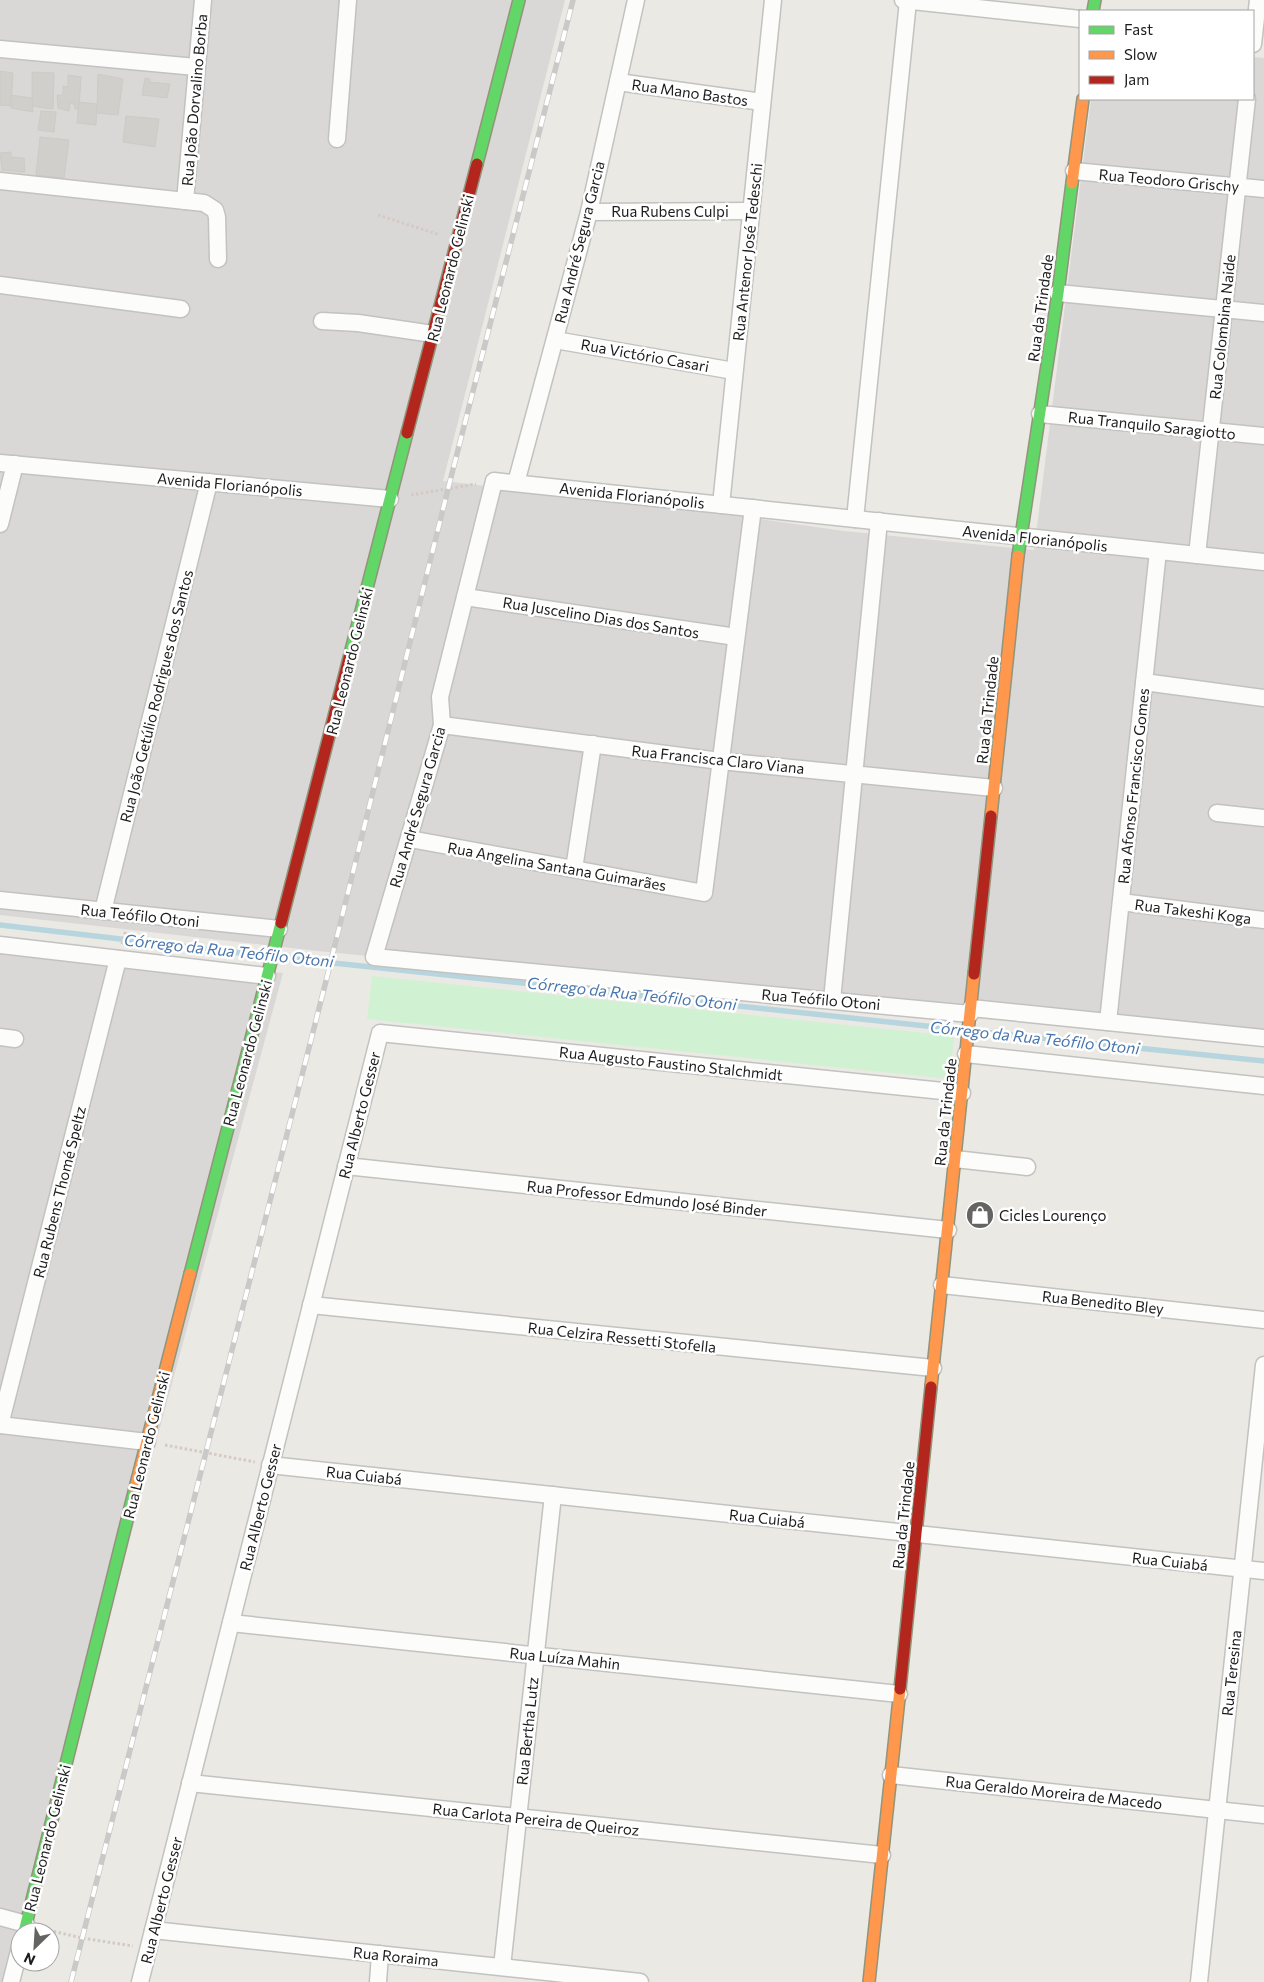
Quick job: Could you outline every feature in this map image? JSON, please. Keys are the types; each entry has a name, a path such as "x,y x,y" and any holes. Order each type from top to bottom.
{"street":[{"name":"Rua João Dorvalino Borba","path":"185,201 202,0"},
{"path":"337,139 348,0"},
{"name":"Rua Leonardo Gelinski","path":"26,1922 146,1442 519,0"},
{"name":"Rua André Segura Garcia","path":"516,483 588,212 636,0"},
{"name":"Rua Antenor José Tedeschi","path":"721,505 773,0"},
{"path":"903,0 966,3 1079,19"},
{"path":"855,519 908,0"},
{"path":"1256,39 1258,0"},
{"path":"0,49 196,67"},
{"name":"Rua Mano Bastos","path":"618,82 762,102"},
{"name":"Rua da Trindade","path":"869,1982 1020,536 1058,293 1083,100"},
{"name":"Rua Colombina Naide","path":"1197,555 1247,100"},
{"name":"Rua Teodoro Grischy","path":"1074,171 1264,189"},
{"path":"0,182 204,203 215,210 218,259"},
{"name":"Rua Rubens Culpi","path":"588,212 751,211"},
{"path":"0,285 181,309"},
{"path":"1058,293 1264,313"},
{"path":"322,321 358,323 433,334"},
{"name":"Rua Victório Casari","path":"555,340 734,371"},
{"name":"Rua Tranquilo Saragiotto","path":"1040,414 1264,436"},
{"path":"0,524 8,464"},
{"name":"Avenida Florianópolis","path":"8,464 390,499"},
{"name":"Rua André Segura Garcia","path":"374,956 442,725 440,697 494,481"},
{"name":"Avenida Florianópolis","path":"494,481 1264,562"},
{"name":"Rua João Getúlio Rodrigues dos Santos","path":"103,911 208,482"},
{"path":"720,760 752,508"},
{"path":"832,1000 879,521"},
{"name":"Rua Afonso Francisco Gomes","path":"1108,1022 1158,551"},
{"name":"Rua Juscelino Dias dos Santos","path":"465,597 736,638"},
{"path":"1144,682 1264,698"},
{"name":"Rua Francisca Claro Viana","path":"442,725 720,760 994,788"},
{"path":"574,869 593,744"},
{"name":"Rua Angelina Santana Guimarães","path":"410,839 704,893 720,760"},
{"path":"1217,813 1264,818"},
{"name":"Rua Teófilo Otoni","path":"0,900 130,914 278,934"},
{"name":"Rua Takeshi Koga","path":"1121,902 1264,920"},
{"path":"0,945 118,959 269,971"},
{"name":"Rua Teófilo Otoni","path":"374,956 832,1000 1108,1022 1264,1038"},
{"name":"Rua Rubens Thomé Speltz","path":"0,1425 118,959"},
{"name":"Rua Augusto Faustino Stalchmidt","path":"380,1033 962,1093"},
{"name":"Rua Alberto Gesser","path":"140,1982 380,1033"},
{"path":"966,1054 1264,1086"},
{"path":"955,1159 1027,1167"},
{"name":"Rua Professor Edmundo José Binder","path":"346,1166 948,1230"},
{"name":"Rua Benedito Bley","path":"942,1285 1264,1320"},
{"name":"Rua Celzira Ressetti Stofella","path":"311,1306 933,1368"},
{"name":"Rua Teresina","path":"1199,1982 1264,1365"},
{"path":"0,1425 146,1442"},
{"name":"Rua Cuiabá","path":"270,1465 1264,1571"},
{"name":"Rua Bertha Lutz","path":"502,1967 553,1495"},
{"name":"Rua Luíza Mahin","path":"230,1623 899,1694"},
{"name":"Rua Geraldo Moreira de Macedo","path":"891,1775 1264,1815"},
{"name":"Rua Carlota Pereira de Queiroz","path":"190,1783 882,1855"},
{"name":"Rua Roraima","path":"153,1930 640,1982"},
{"path":"378,1982 380,1954"}],"path":[{"path":"378,215 457,241"},
{"path":"390,499 494,481"},
{"path":"118,959 130,914"},
{"path":"146,1442 270,1465"},
{"path":"60,1934 148,1948"}],"shaded area":[{"path":"0,0 565,0 443,481 725,514 844,531 1034,550 1091,100 1254,100 1254,57 1264,58 1264,1047 318,951 0,915"},
{"path":"0,938 283,973 26,1922 10,1922 10,1972 13,1972 10,1982 0,1982"}],"green space":[{"path":"372,976 954,1036 950,1079 367,1019"}],"building":[{"path":"0,71 13,73 11,106 0,105"},
{"path":"32,72 54,73 53,109 32,106"},
{"path":"98,74 123,79 118,115 97,113"},
{"path":"68,75 81,77 79,109 75,109 74,104 70,103 69,111 58,108 57,95 63,95 63,86 68,87"},
{"path":"145,78 150,79 150,82 170,84 167,98 142,95"},
{"path":"11,95 32,98 33,112 11,108"},
{"path":"79,102 97,104 96,125 77,123"},
{"path":"41,111 56,112 54,132 38,130"},
{"path":"126,116 159,119 155,147 123,142"},
{"path":"40,137 69,140 64,178 36,175"},
{"path":"11,152 11,157 24,158 25,172 2,170 0,153"}],"waterway":[{"name":"Córrego da Rua Teófilo Otoni","path":"0,925 267,956"},
{"name":"Córrego da Rua Teófilo Otoni","path":"277,957 964,1030"},
{"name":"Córrego da Rua Teófilo Otoni","path":"973,1031 1264,1061"}],"railway":[{"path":"71,1982 573,0"}],"traffic: fast":[{"path":"477,164 519,0"},
{"path":"1093,10 1095,0"},
{"path":"1018,556 1058,293 1072,183"},
{"path":"350,654 407,433"},
{"path":"190,1274 281,923"},
{"path":"26,1922 135,1488"}],"traffic: slow":[{"path":"1072,183 1083,100"},
{"path":"991,816 1018,556"},
{"path":"931,1387 974,974"},
{"path":"135,1488 190,1274"},
{"path":"869,1982 900,1689"}],"traffic: jam":[{"path":"407,433 477,164"},
{"path":"281,923 350,654"},
{"path":"974,974 991,816"},
{"path":"900,1689 931,1387"}],"place":[{"name":"Cicles Lourenço","path":"980,1215"}]}
